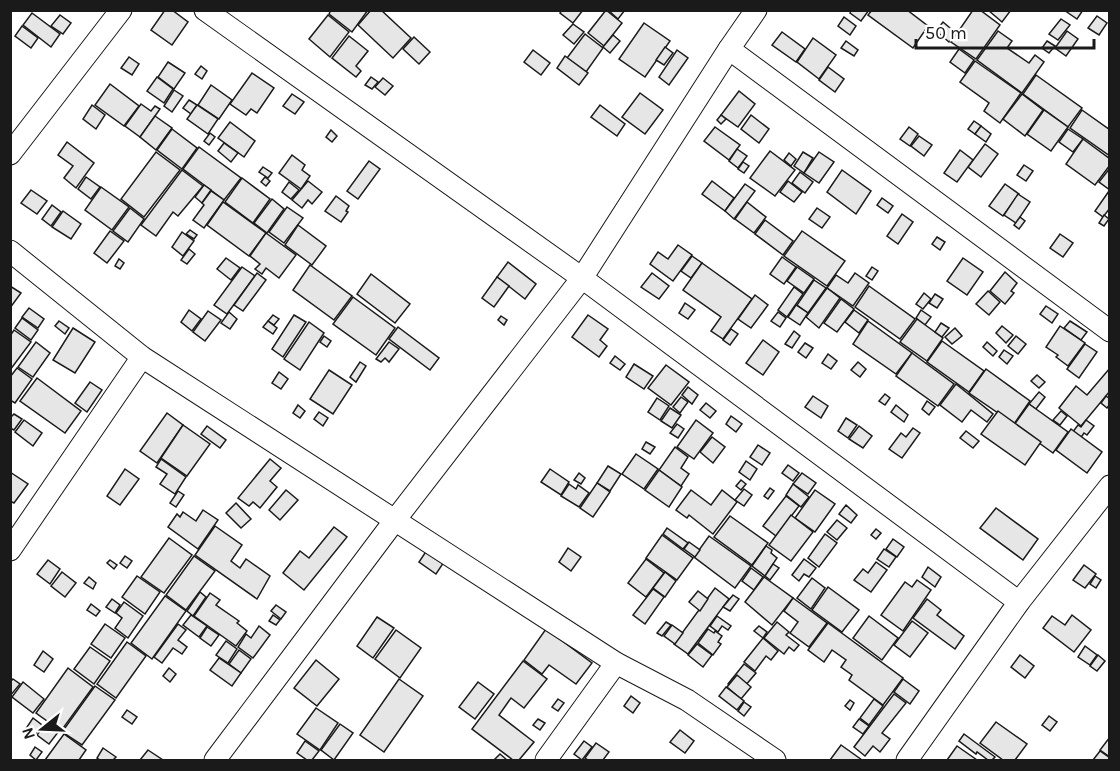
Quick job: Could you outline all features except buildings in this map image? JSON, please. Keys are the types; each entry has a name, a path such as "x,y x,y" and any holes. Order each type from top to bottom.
{"street":[{"path":"10,154 121,10"},
{"path":"206,10 582,278 1019,602"},
{"path":"215,760 395,520 582,278 756,10"},
{"path":"729,49 1110,331"},
{"path":"10,251 142,357 616,663 687,700 775,760"},
{"path":"10,550 142,357"},
{"path":"907,760 1019,602 1110,486"},
{"path":"546,760 616,663"}]}
